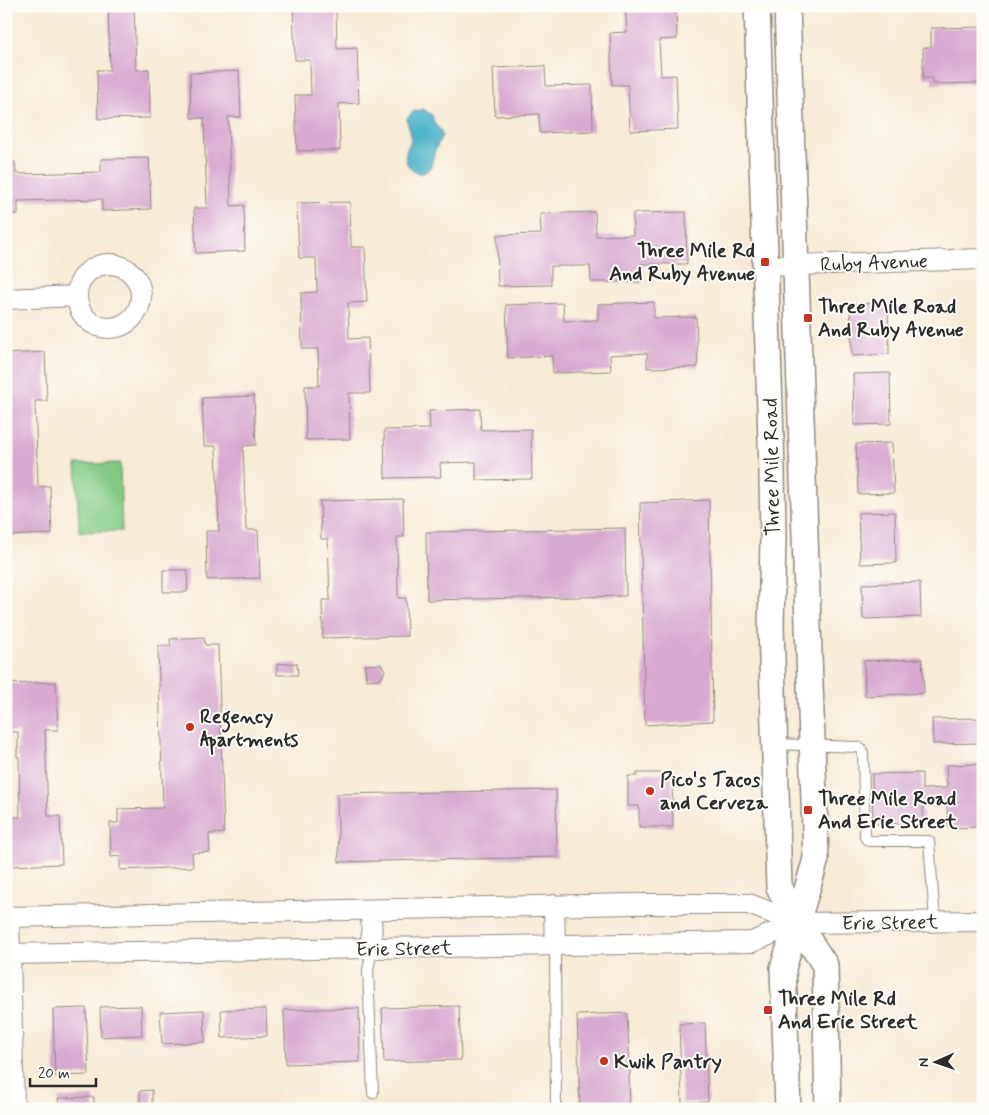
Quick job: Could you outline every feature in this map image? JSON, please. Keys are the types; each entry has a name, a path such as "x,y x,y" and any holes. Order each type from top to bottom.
{"street":[{"name":"Three Mile Road","path":"757,6 772,482 771,626 779,887 797,923 825,966 828,1109"},
{"name":"Three Mile Road","path":"787,6 816,859 783,968 788,1109"},
{"name":"Ruby Avenue","path":"766,266 983,259"},
{"path":"6,299 77,296"},
{"name":"Erie Street","path":"8,917 554,905 749,904 797,923"},
{"path":"554,905 555,946"},
{"path":"371,910 372,949"},
{"path":"8,917 14,1109"},
{"name":"Erie Street","path":"8,954 752,942 797,923 983,921"}],"lane":[{"path":"775,744 861,748 863,753 865,837 868,841 929,841 935,921"},
{"path":"555,946 556,1109"},
{"path":"372,949 368,970 373,1093"}],"green space":[{"path":"120,463 122,531 79,532 76,464"}],"water":[{"path":"423,109 432,115 434,123 441,131 442,136 435,150 431,167 425,172 417,173 411,169 405,156 411,137 407,118 413,112"}],"building":[{"path":"108,6 134,6 136,70 149,69 150,118 98,119 97,70 110,70"},
{"path":"293,6 336,6 337,49 357,48 359,103 339,104 340,150 297,151 295,95 311,95 310,60 295,60"},
{"path":"625,6 676,6 677,39 659,40 661,76 676,75 678,129 630,131 628,85 612,85 610,33 627,32"},
{"path":"983,27 983,83 932,84 932,78 923,78 923,48 931,47 931,28"},
{"path":"545,66 546,86 592,85 593,131 540,133 539,114 495,116 493,68"},
{"path":"239,71 241,117 228,117 231,206 244,205 245,251 196,253 194,208 207,208 204,118 191,118 190,73"},
{"path":"149,158 151,209 102,211 102,199 18,201 18,214 6,214 6,162 15,162 16,174 101,172 101,159"},
{"path":"350,202 351,247 365,247 367,302 348,303 349,339 368,338 370,393 349,393 350,439 306,440 305,386 319,386 318,349 302,349 301,293 317,292 316,258 299,258 297,203"},
{"path":"595,212 596,236 633,235 633,213 686,212 687,264 641,264 641,282 591,282 590,266 551,266 551,285 498,286 497,235 541,234 540,214"},
{"path":"654,302 654,318 696,317 698,367 647,368 647,353 610,355 611,371 553,373 552,356 508,358 506,305 563,303 564,321 598,320 598,304"},
{"path":"888,303 889,354 852,356 850,304"},
{"path":"45,352 47,401 35,401 38,487 50,486 52,534 6,536 6,487 10,487 6,354"},
{"path":"890,373 891,424 854,425 853,374"},
{"path":"254,396 256,445 243,446 246,530 258,530 260,578 207,580 206,531 219,531 216,446 204,446 202,398"},
{"path":"480,409 481,430 531,429 532,479 476,480 476,462 440,463 441,477 385,478 384,430 430,429 429,411"},
{"path":"892,443 894,493 858,494 856,444"},
{"path":"403,499 404,537 397,537 398,598 406,598 407,636 323,638 322,600 330,600 328,539 321,539 320,501"},
{"path":"709,500 713,721 645,725 640,503"},
{"path":"895,512 896,563 860,564 858,513"},
{"path":"625,528 626,596 427,600 426,532"},
{"path":"163,570 188,570 187,592 163,592"},
{"path":"920,582 921,617 863,619 862,584"},
{"name":"Regency Apartments","path":"204,637 205,645 218,645 224,833 209,834 210,852 192,853 193,867 120,870 120,856 111,857 110,823 118,823 118,809 163,808 158,646 171,646 170,639"},
{"path":"922,659 924,693 865,696 864,661"},
{"path":"297,663 298,675 277,675 277,664"},
{"path":"381,664 385,670 381,679 366,680 365,665"},
{"path":"56,682 58,730 45,730 48,816 60,816 62,864 10,866 8,817 20,817 19,757 17,757 18,732 6,732 6,684"},
{"path":"982,718 983,743 933,744 932,719"},
{"path":"983,764 983,827 948,828 947,805 923,806 923,823 873,824 872,774 922,773 922,789 947,788 946,765"},
{"name":"Pico's Tacos and Cerveza","path":"637,773 672,773 673,827 639,827 639,806 628,806 628,776 637,776"},
{"path":"556,790 557,857 339,862 337,794"},
{"path":"141,1006 142,1035 101,1037 100,1007"},
{"path":"459,1006 461,1060 384,1062 382,1008"},
{"path":"86,1008 89,1075 55,1076 53,1009"},
{"path":"359,1008 360,1062 286,1064 284,1010"},
{"path":"266,1009 267,1036 222,1038 221,1010"},
{"path":"204,1010 205,1042 162,1044 160,1012"},
{"name":"Kwik Pantry","path":"627,1013 630,1109 580,1109 577,1015"},
{"name":"Kwik Pantry","path":"705,1023 708,1102 682,1103 679,1024"},
{"path":"152,1090 152,1109 140,1109 140,1091"},
{"path":"94,1097 94,1109 59,1109 58,1098"}],"place":[{"name":"Three Mile Rd And Ruby Avenue","path":"765,262"},
{"name":"Three Mile Road And Ruby Avenue","path":"808,318"},
{"name":"Regency Apartments","path":"190,727"},
{"name":"Pico's Tacos and Cerveza","path":"650,791"},
{"name":"Three Mile Road And Erie Street","path":"808,810"},
{"name":"Three Mile Rd And Erie Street","path":"768,1010"},
{"name":"Kwik Pantry","path":"604,1061"}]}
